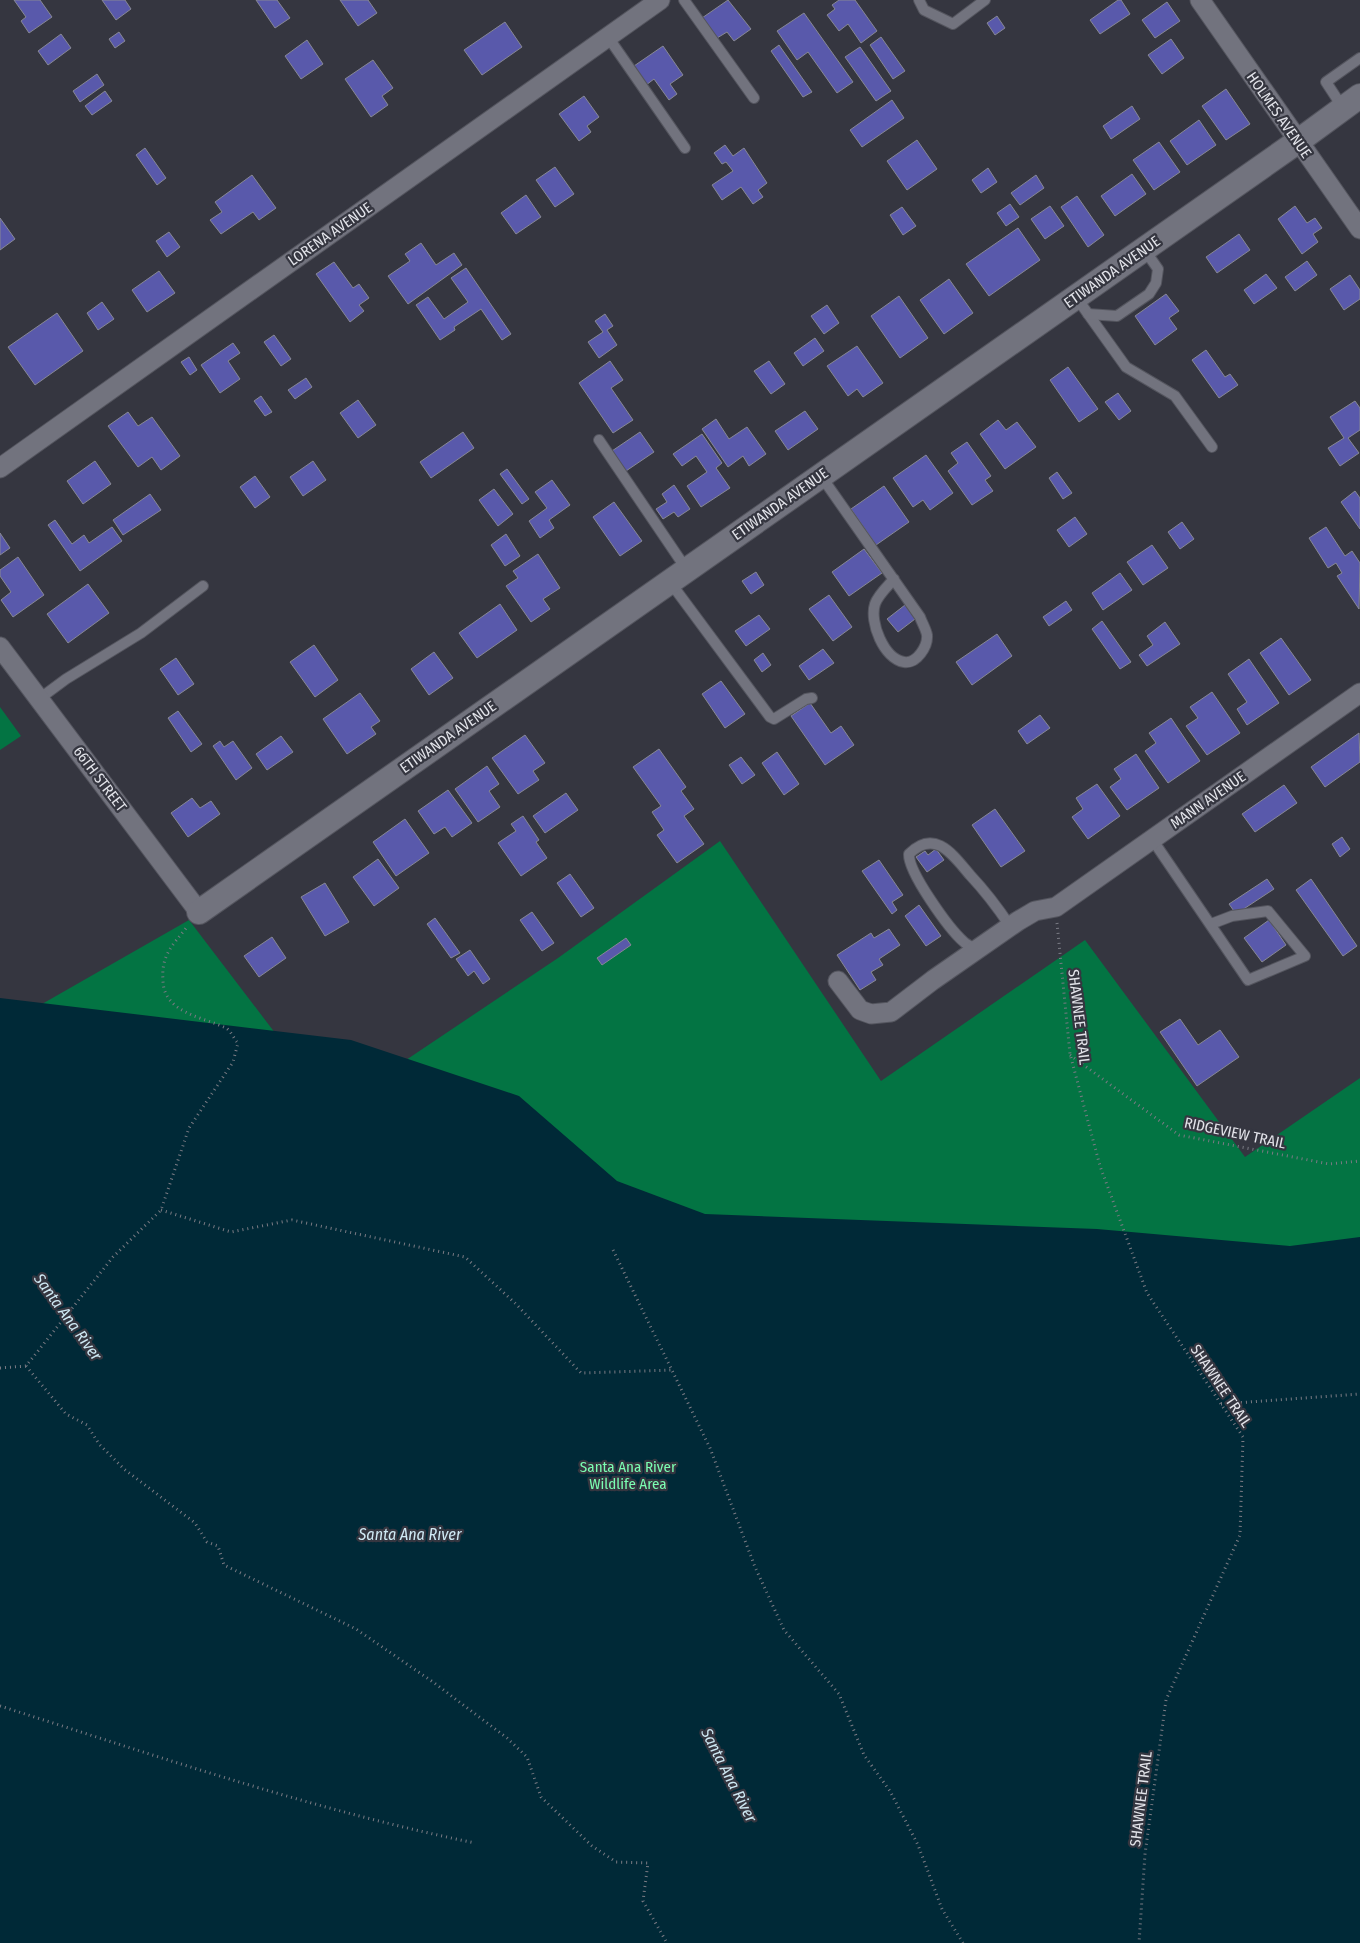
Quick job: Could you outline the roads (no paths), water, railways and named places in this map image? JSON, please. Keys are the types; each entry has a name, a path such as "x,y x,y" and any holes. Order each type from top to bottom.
{"street":[{"name":"LORENA AVENUE","path":"0,468 660,0"},
{"name":"HOLMES AVENUE","path":"1200,0 1297,142 1360,229"},
{"name":"ETIWANDA AVENUE","path":"199,912 821,476 1082,306 1144,249 1352,102"},
{"name":"66TH STREET","path":"0,647 199,912"},
{"name":"MANN AVENUE","path":"838,981 860,1010 871,1014 891,1012 1010,926 1035,911 1056,906 1360,693"}],"lane":[{"path":"684,0 754,98"},
{"path":"919,0 924,10 954,24 985,0"},
{"path":"608,37 685,148"},
{"path":"1352,102 1326,82 1360,58"},
{"path":"1082,306 1117,316 1149,294 1156,283 1158,269 1144,249"},
{"path":"1082,306 1126,367 1175,396 1212,447"},
{"path":"599,440 679,576 770,717 774,718 806,699 812,698"},
{"path":"821,476 894,579 920,617 927,636 924,649 915,660 905,662 894,657 887,649 878,634 873,620 875,604 894,579"},
{"path":"39,699 66,679 141,633 204,586"},
{"path":"1152,839 1248,980 1305,956 1268,911 1232,916 1211,924"},
{"path":"977,950 964,942 949,925 915,874 909,861 909,854 915,848 928,843 940,845 955,855 986,891 1010,926"}],"water":[{"name":"Santa Ana River","path":"0,998 351,1040 519,1096 617,1181 705,1214 1097,1229 1290,1246 1360,1237 1360,1943 0,1943"}],"park label":[{"name":"Santa Ana River Wildlife Area","path":"628,1476"}]}
